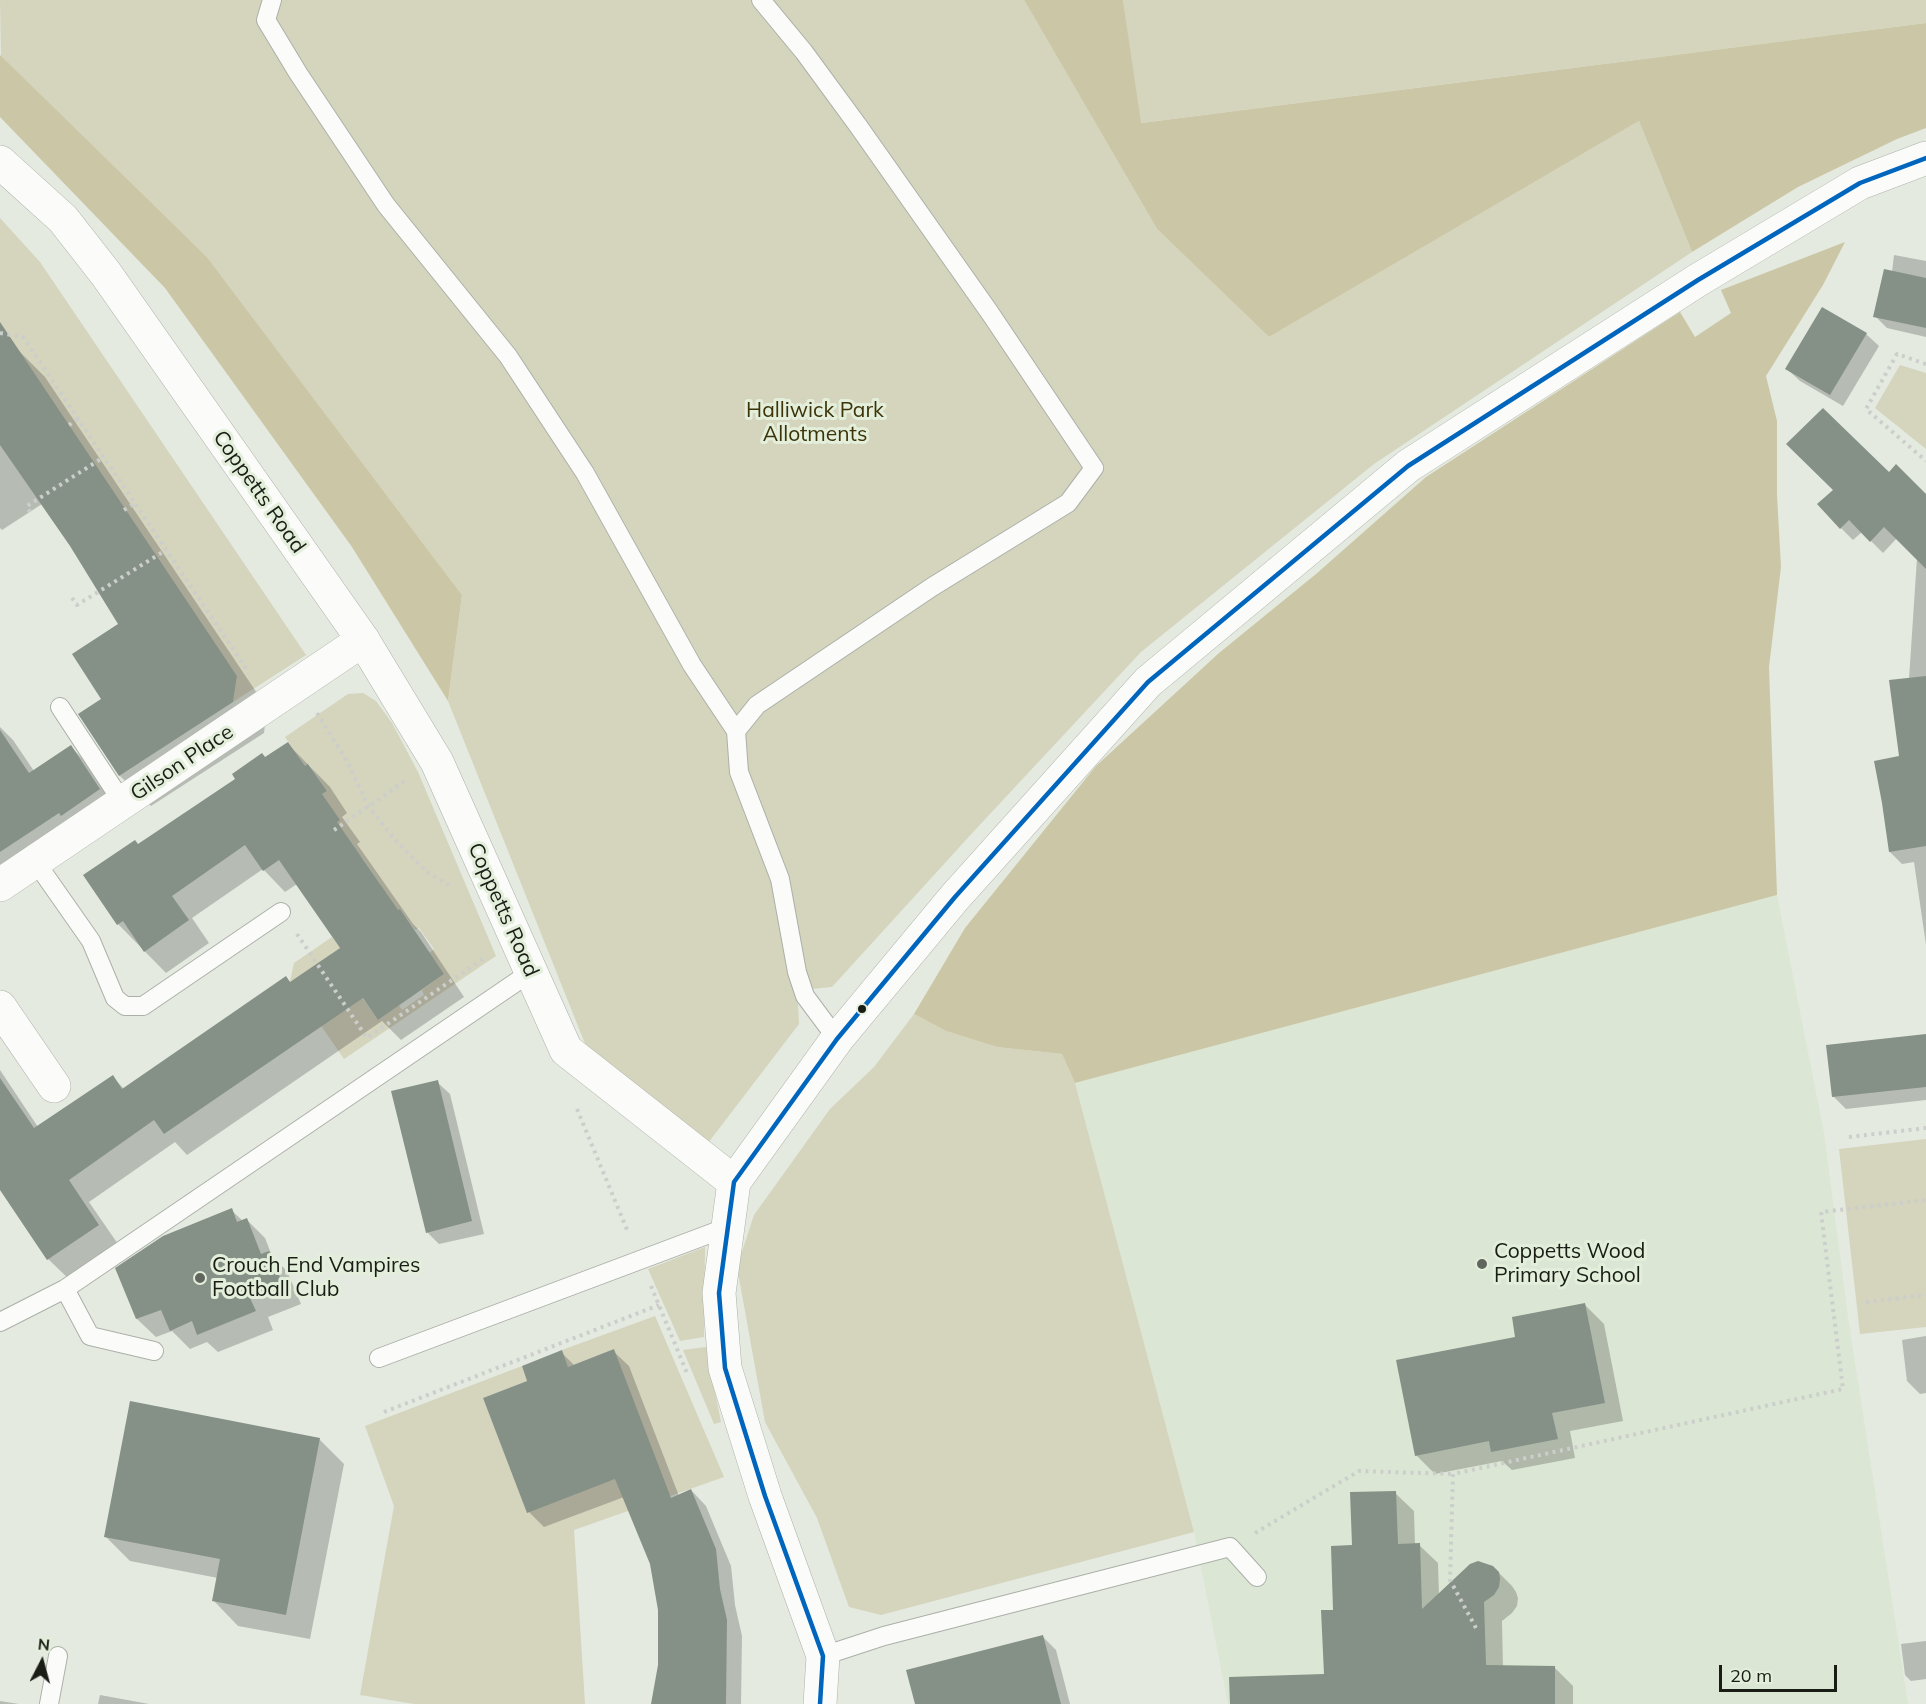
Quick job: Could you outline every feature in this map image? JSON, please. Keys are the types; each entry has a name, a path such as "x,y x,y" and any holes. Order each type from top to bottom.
{"street":[{"path":"820,1704 823,1656 765,1496 725,1368 719,1293 734,1182 837,1039 955,897 1148,682 1408,466 1698,280 1860,183 1926,158"},
{"name":"Coppetts Road","path":"0,162 63,219 106,274 363,640 435,760 566,1050 734,1182"},
{"name":"Gilson Place","path":"0,885 363,640"},
{"path":"0,1007 54,1086"}],"lane":[{"path":"272,0 266,20 298,73 386,205 508,356 585,473 692,665 736,730 739,772 780,879 805,996 837,1039"},
{"path":"736,730 757,705 932,586 1068,503 1094,468 990,313 859,127 804,52 761,0"},
{"path":"60,707 123,803"},
{"path":"35,861 91,941 115,998 125,1006 143,1006 281,912"},
{"path":"0,1322 65,1289 531,972"},
{"path":"379,1358 728,1227"},
{"path":"65,1289 90,1336 154,1351"},
{"path":"823,1656 884,1636 1230,1547 1257,1577"},
{"path":"49,1704 58,1656"}],"path":[{"path":"0,333 23,337 270,703"},
{"path":"1926,364 1897,354 1866,409 1926,461"},
{"path":"69,426 78,418"},
{"path":"30,512 27,506 104,457"},
{"path":"124,510 135,503"},
{"path":"72,598 77,605 166,550"},
{"path":"297,684 347,761 368,806 396,841 427,872 472,900 496,894"},
{"path":"334,830 435,760"},
{"path":"281,912 341,995 367,1038 516,937"},
{"path":"1849,1137 1926,1128"},
{"path":"1230,1547 1359,1471 1453,1474 1843,1389 1821,1212 1926,1200"},
{"path":"1866,1302 1926,1295"},
{"path":"384,1412 659,1305"},
{"path":"1453,1474 1450,1580 1476,1628"}],"shaded area":[{"path":"1024,0 1123,0 1141,123 1926,23 1926,128 1897,139 1798,187 1692,252 1639,121 1269,337 1157,229"},
{"path":"0,55 207,257 462,595 448,701 352,547 165,288 0,117"},
{"path":"1845,242 1823,285 1766,376 1777,421 1777,495 1781,567 1769,667 1777,895 1075,1083 1062,1054 997,1047 946,1031 914,1014 965,928 1096,766 1219,653 1316,574 1426,477 1680,312 1695,337 1731,313 1721,290"},
{"name":"Coppetts Wood Primary School","path":"1777,895 1824,1133 1848,1317 1908,1704 1228,1704 1194,1532 1075,1083"}],"green space":[{"name":"Halliwick Park Allotments","path":"0,0 1024,0 1157,229 1269,337 1639,121 1692,252 1374,464 1141,652 832,987 811,989 798,1003 799,1024 708,1143 586,1046 448,701 462,595 207,257 1,57"},
{"path":"1123,0 1926,0 1926,23 1140,123"},
{"path":"0,218 40,262 306,655 233,702 237,676 0,342"},
{"path":"1900,365 1926,373 1926,449 1875,408"},
{"path":"363,693 376,701 392,723 418,772 496,956 344,1059 290,981 294,963 332,937 340,948 331,954 378,1020 399,1005 402,1010 424,995 422,990 444,974 429,953 434,949 419,928 415,930 400,909 392,915 380,884 361,856 354,860 322,794 327,791 309,764 305,766 285,737 348,694"},
{"path":"914,1014 946,1031 997,1047 1062,1054 1075,1083 1194,1532 881,1615 849,1607 817,1518 765,1422 737,1267 754,1215 830,1109 874,1067"},
{"path":"1926,1139 1926,1327 1860,1334 1839,1149"},
{"path":"705,1247 704,1337 680,1341 648,1269"},
{"path":"655,1316 724,1477 574,1530 585,1704 414,1704 360,1695 394,1506 365,1426 522,1366 527,1381 483,1398 527,1512 657,1463 614,1349 568,1367 562,1350"},
{"path":"706,1347 721,1422 714,1424 683,1350"}],"building":[{"path":"1884,269 1926,278 1926,328 1873,317"},
{"path":"1822,307 1867,333 1830,395 1785,369"},
{"path":"0,322 237,676 233,702 119,776 78,714 101,699 72,654 118,624 70,546 0,445"},
{"path":"1823,408 1889,472 1896,464 1926,494 1926,569 1884,527 1870,542 1849,520 1840,529 1817,504 1833,490 1786,444"},
{"path":"1926,676 1926,846 1889,852 1874,761 1899,756 1889,680"},
{"path":"0,730 29,773 71,745 100,789 61,816 59,813 0,852"},
{"path":"288,742 305,766 308,764 327,791 322,794 340,820 337,822 444,974 378,1020 363,998 164,1134 154,1120 69,1180 99,1225 47,1260 0,1190 0,1078 34,1128 113,1075 122,1089 286,976 290,982 340,948 279,860 263,871 245,845 172,896 189,920 144,952 123,921 117,925 83,875 135,840 138,844 235,779 232,774 262,753 265,757"},
{"path":"1926,1034 1926,1087 1832,1097 1826,1045"},
{"path":"438,1080 472,1221 426,1233 391,1091"},
{"name":"Crouch End Vampires Football Club","path":"232,1208 237,1222 247,1218 261,1254 269,1251 283,1285 250,1298 256,1311 197,1335 192,1321 170,1331 161,1310 136,1319 115,1268 163,1236"},
{"path":"1585,1303 1605,1403 1552,1413 1558,1439 1491,1452 1489,1441 1415,1456 1396,1360 1515,1337 1512,1317"},
{"path":"614,1349 671,1498 691,1489 716,1549 720,1589 727,1620 726,1704 651,1704 658,1665 658,1610 650,1564 615,1479 527,1513 483,1398 527,1381 522,1366 562,1350 568,1367"},
{"path":"130,1401 320,1438 286,1615 212,1601 220,1559 104,1537"},
{"path":"1396,1491 1398,1544 1420,1543 1422,1609 1470,1564 1478,1561 1493,1566 1499,1572 1500,1579 1499,1587 1494,1595 1484,1602 1486,1665 1555,1666 1555,1704 1230,1704 1229,1677 1324,1674 1321,1610 1333,1610 1331,1546 1352,1545 1350,1492"},
{"path":"1043,1635 1061,1704 915,1704 906,1670"}],"transit line":[{"path":"820,1704 823,1656 765,1496 725,1368 719,1293 734,1182 837,1039 955,897 1148,682 1408,466 1698,280 1860,183 1926,158"}],"place":[{"name":"Coppetts Wood Primary School","path":"1482,1264"},
{"name":"Crouch End Vampires Football Club","path":"200,1278"}]}
